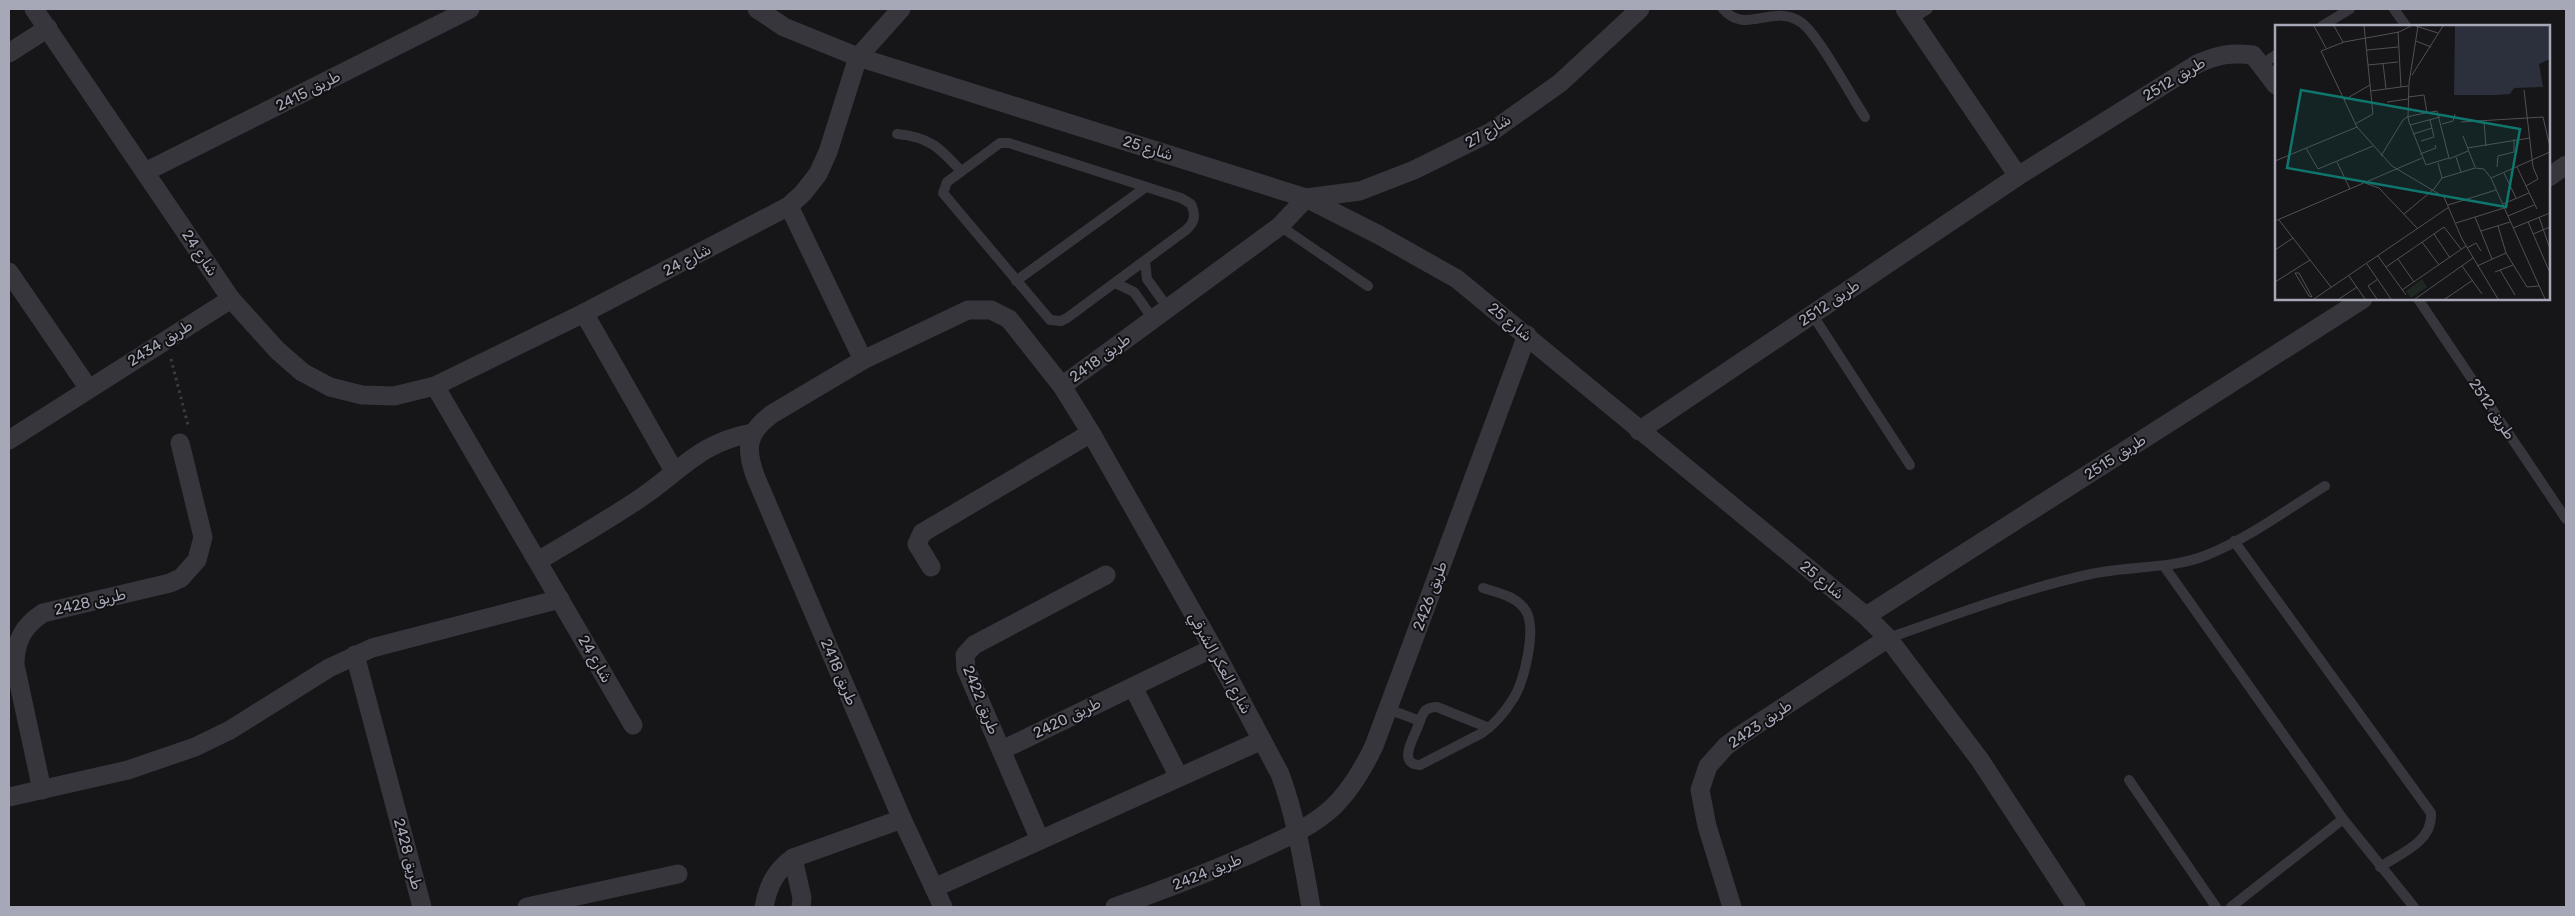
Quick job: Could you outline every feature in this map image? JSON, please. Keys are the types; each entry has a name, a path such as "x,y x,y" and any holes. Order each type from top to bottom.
{"street":[{"name":"شارع 24","path":"34,9 231,299 278,350 302,372 330,386 362,395 394,396 435,386 584,313 789,206 804,193 818,174 828,152 858,58"},
{"name":"طريق 2415","path":"146,172 470,9"},
{"name":"شارع 25","path":"757,9 784,27 858,58 1306,198 1457,279 1866,616 1888,638 1980,760 2068,904"},
{"path":"858,58 901,9"},
{"name":"شارع 27","path":"1306,198 1360,191 1414,170 1491,132 1560,82 1640,9"},
{"path":"1909,14 2018,176"},
{"path":"9,53 48,28"},
{"name":"طريق 2512","path":"1639,430 2018,176 2197,64 2217,54 2236,52 2253,55 2269,59 2275,82"},
{"path":"2550,176 2566,166"},
{"name":"طريق 2418","path":"943,907 902,820 756,478 749,460 748,447 752,433 760,422 772,414 863,360 968,310 991,310 1009,319 1062,386 1280,226 1306,198"},
{"path":"789,206 863,360"},
{"path":"9,272 89,389"},
{"name":"طريق 2434","path":"9,440 231,299"},
{"name":"طريق 2515","path":"1866,616 2361,300"},
{"path":"584,313 674,471"},
{"name":"طريق 2426","path":"1297,833 1332,808 1349,789 1363,768 1388,709 1527,335"},
{"name":"شارع 24","path":"435,386 633,725"},
{"name":"شارع العكر الشرقي","path":"1062,386 1091,433 1213,648 1262,740 1288,794 1310,907"},
{"name":"طريق 2418","path":"538,561 632,504 694,455 715,444 752,433"},
{"path":"931,567 917,544 919,536 1091,433"},
{"name":"طريق 2428","path":"42,790 15,665 17,644 27,626 43,613 170,583 190,570 202,549 203,537 180,443"},
{"name":"طريق 2422","path":"1040,840 966,669 965,654 974,645 1106,575"},
{"path":"9,797 128,770 195,747 230,730 329,668 355,655 395,641 560,598"},
{"name":"طريق 2423","path":"1732,907 1707,826 1700,790 1708,766 1726,746 1741,735 1888,638"},
{"name":"طريق 2420","path":"1002,750 1213,648"},
{"name":"طريق 2428","path":"355,655 422,907"},
{"path":"1133,687 1179,777"},
{"path":"934,888 1262,740"},
{"path":"764,907 772,879 793,858 902,820"},
{"name":"طريق 2424","path":"1115,907 1227,864 1297,833"},
{"path":"793,858 802,898 801,907"},
{"path":"527,907 678,874"}],"lane":[{"path":"1723,9 1730,16 1738,20 1750,21 1774,15 1783,15 1802,23 1812,35 1865,117"},
{"path":"1909,14 1928,9"},
{"path":"2324,25 2350,9"},
{"path":"2394,9 2405,25"},
{"path":"897,134 915,136 934,144 961,171"},
{"path":"1004,143 1146,187 1186,200 1191,204 1194,216 1193,221 1186,230 1145,261 1067,318 1055,322 1045,316 943,193 946,182 991,148 1004,143"},
{"path":"1016,281 1146,187"},
{"path":"1280,226 1368,286"},
{"path":"1145,261 1147,280 1160,314"},
{"path":"1116,282 1134,292 1160,314"},
{"name":"طريق 2512","path":"2419,300 2566,520"},
{"path":"1812,314 1910,465"},
{"path":"1888,638 2041,586 2120,569 2164,566 2208,555 2325,486"},
{"path":"2234,541 2432,813 2432,824 2428,834 2380,867"},
{"path":"2164,566 2343,820 2414,907"},
{"path":"1483,588 1511,597 1526,611 1531,630 1519,688 1506,709 1489,728 1424,763 1416,765 1411,763 1407,755 1426,710 1437,707 1489,728"},
{"path":"1388,709 1420,721"},
{"path":"2128,780 2216,907"},
{"path":"2231,907 2343,820"}],"path":[{"path":"166,339 188,427 186,436 180,443"}]}
